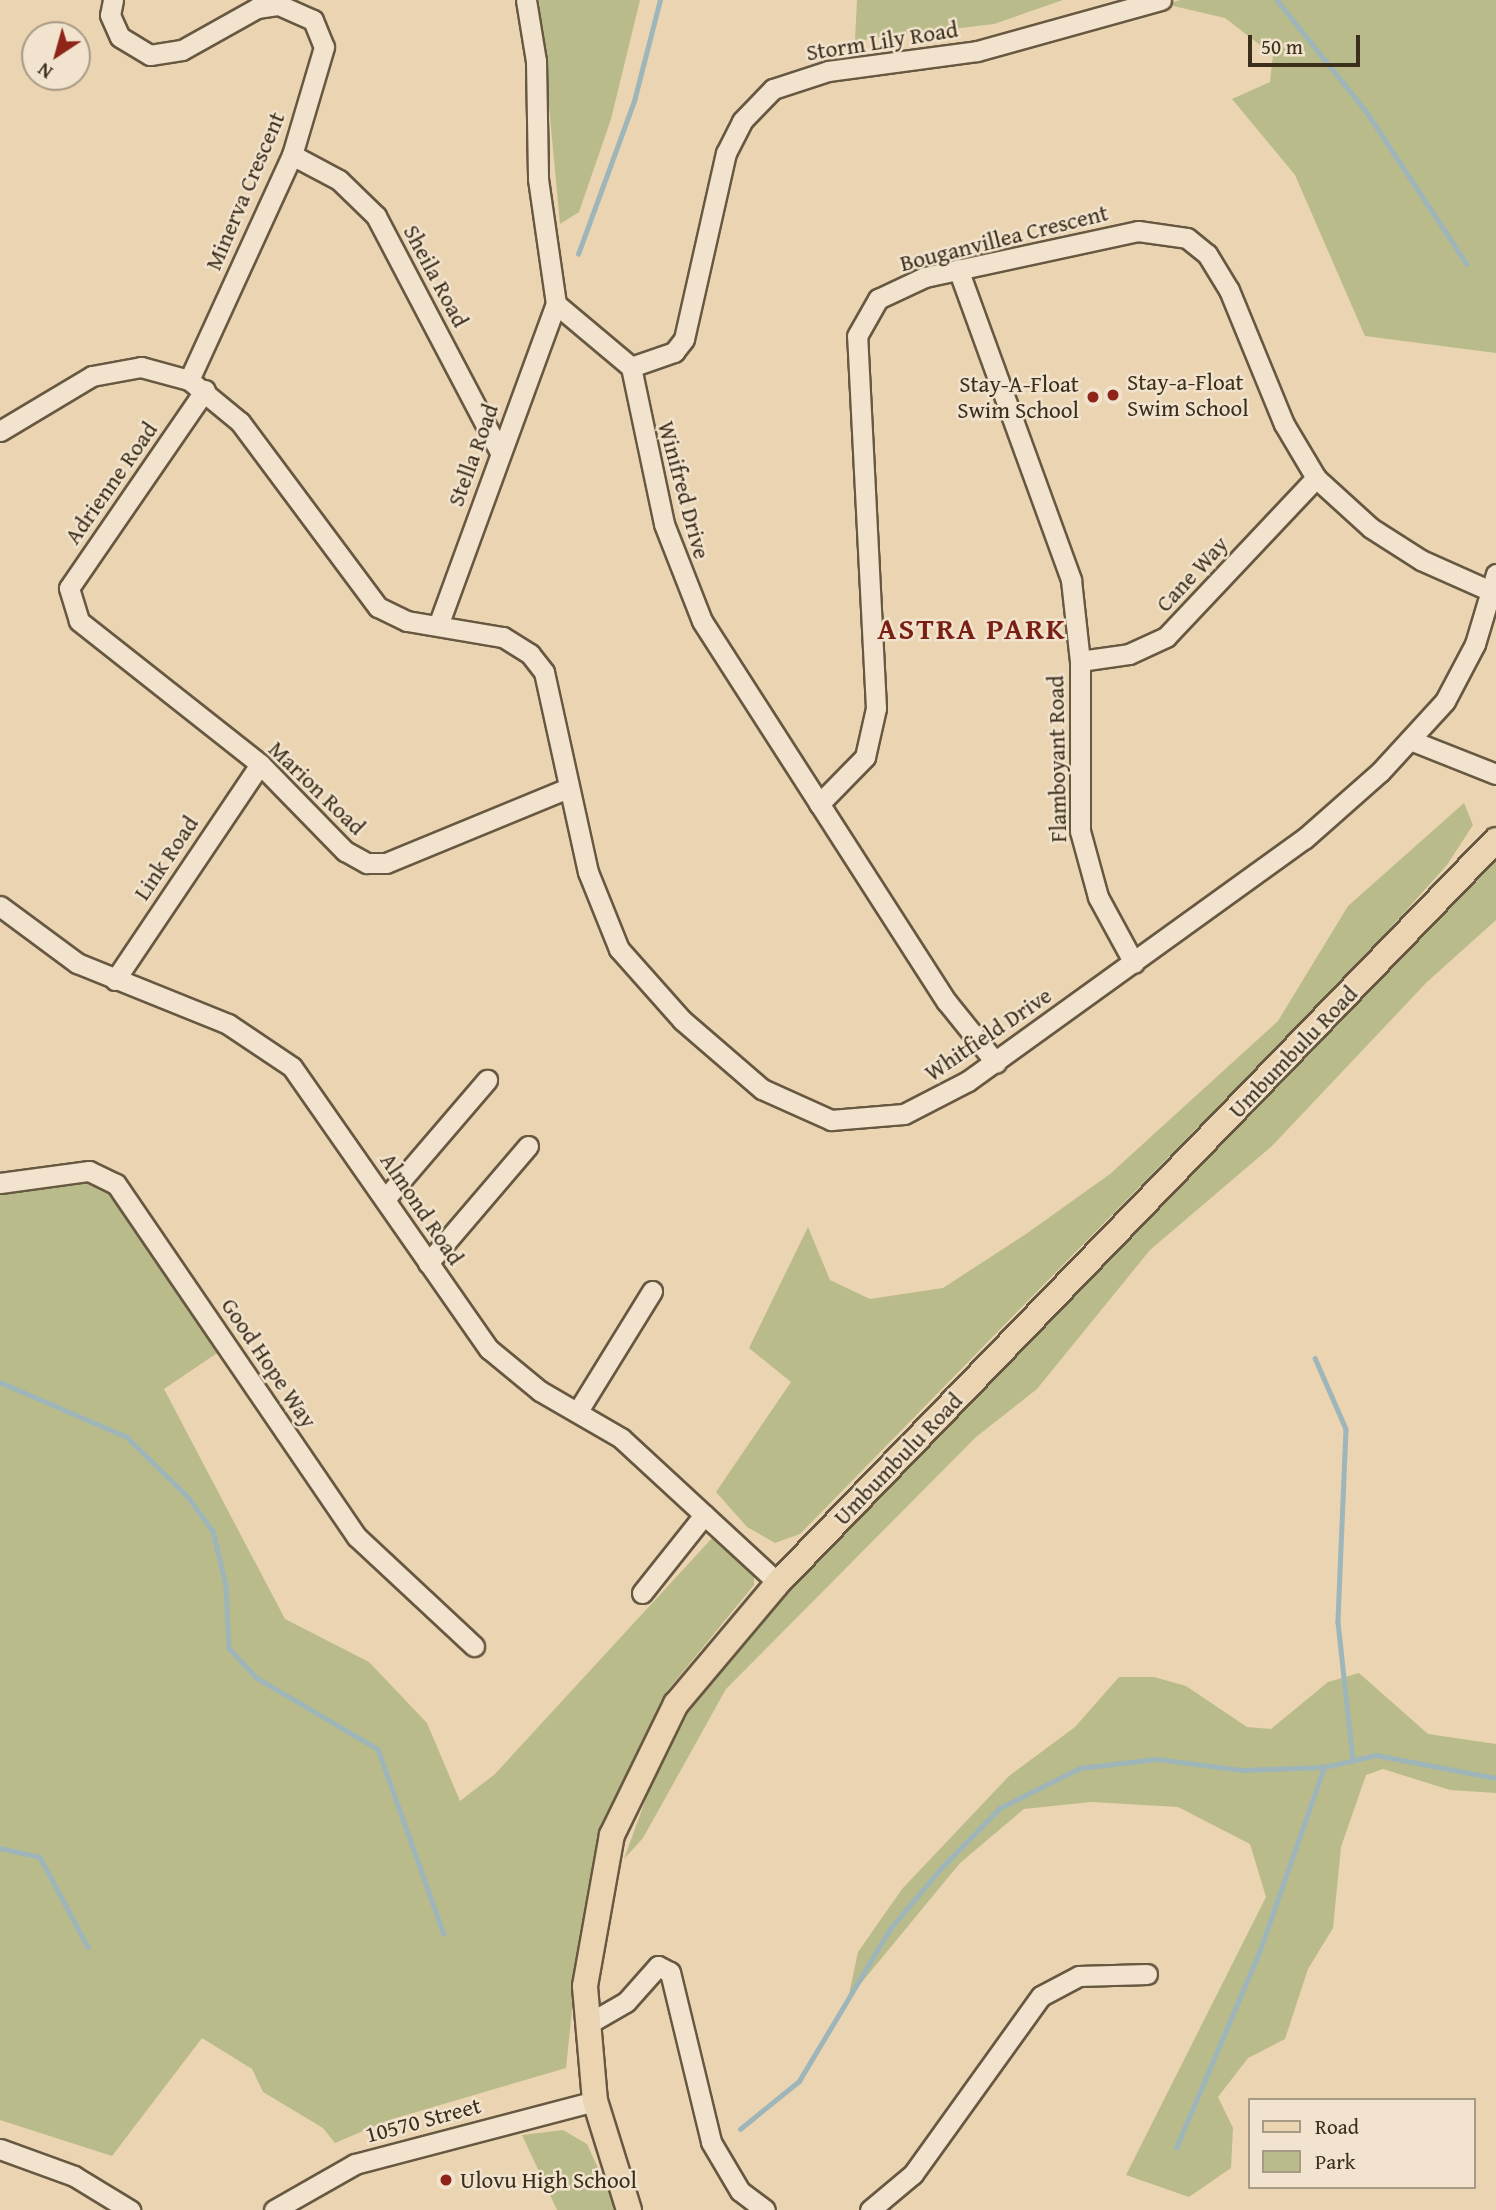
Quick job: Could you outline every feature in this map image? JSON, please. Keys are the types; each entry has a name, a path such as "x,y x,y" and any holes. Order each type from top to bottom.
{"main road":[{"name":"Umbumbulu Road","path":"629,2210 595,2101 586,2025 589,1951 603,1869 636,1774 676,1704 778,1583 1496,840"}],"street":[{"name":"Minerva Crescent","path":"113,0 110,15 120,37 150,55 166,56 257,8 279,5 306,14 324,47 292,155 197,385"},
{"path":"526,0 536,61 538,179 556,304 631,367"},
{"name":"Storm Lily Road","path":"631,367 674,352 684,339 726,153 742,121 773,89 828,71 977,51 1161,0"},
{"name":"Sheila Road","path":"292,155 339,180 376,216 500,452"},
{"name":"Bouganvillea Crescent","path":"819,804 865,757 876,708 856,336 878,299 958,269 1138,231 1187,238 1207,254 1229,290 1284,424 1316,478 1371,528 1421,560 1494,583"},
{"name":"Flamboyant Road","path":"958,269 1051,514 1071,580 1080,661 1080,831 1098,897 1134,962"},
{"name":"Stella Road","path":"439,623 556,304"},
{"path":"0,431 92,376 141,367 197,385"},
{"name":"Winifred Drive","path":"631,367 678,569 702,621 947,1002 996,1063"},
{"name":"Adrienne Road","path":"71,607 73,581 197,385"},
{"name":"Whitfield Drive","path":"197,385 240,422 378,607 407,621 439,623 503,637 537,663 598,908 619,948 682,1020 774,1097 831,1120 872,1120 933,1101 996,1063 1304,839 1410,740 1458,680 1494,583"},
{"name":"Cane Way","path":"1080,661 1129,654 1166,638 1316,478"},
{"name":"Marion Road","path":"71,607 89,630 260,764 345,850 367,863 386,863 568,788"},
{"path":"1410,740 1496,774"},
{"name":"Link Road","path":"115,981 260,764"},
{"name":"Almond Road","path":"0,906 60,953 115,981 228,1024 271,1049 314,1092 489,1349 639,1452 778,1583"},
{"path":"385,1199 487,1080"},
{"path":"428,1263 528,1146"},
{"name":"Good Hope Way","path":"0,1182 89,1171 116,1184 357,1537 474,1646"},
{"path":"578,1411 652,1291"},
{"path":"642,1593 704,1515"},
{"path":"586,2025 626,2002 658,1966 670,1972 711,2141 740,2191 765,2210"},
{"path":"870,2210 914,2174 1041,1996 1079,1976 1147,1974"},
{"name":"10570 Street","path":"274,2210 355,2164 595,2101"},
{"path":"0,2149 74,2175 130,2210"}],"green space":[{"path":"539,0 640,0 611,119 579,212 560,224"},
{"path":"857,0 1063,0 994,24 855,41"},
{"path":"1181,0 1496,0 1496,353 1365,336 1295,175 1232,99 1270,82 1273,55 1225,18 1165,4"},
{"path":"1464,803 1473,825 1447,865 1367,954 800,1534 775,1543 747,1527 716,1492 791,1382 749,1348 808,1227 830,1280 870,1299 943,1288 1026,1234 1110,1174 1278,1021 1348,906"},
{"path":"1496,861 1496,920 1427,982 1272,1146 1150,1250 1037,1389 976,1437 726,1689 643,1838 624,1859 660,1760 693,1698 735,1641"},
{"path":"93,1178 121,1200 223,1349 164,1389 285,1619 369,1662 427,1723 460,1801 495,1774 713,1537 754,1569 754,1585 668,1690 601,1829 579,1944 566,2068 389,2120 335,2143 323,2128 263,2092 252,2069 202,2038 112,2156 0,2120 0,1191"},
{"path":"1359,1673 1428,1734 1496,1744 1496,1793 1450,1790 1383,1769 1366,1775 1341,1847 1333,1928 1308,1969 1285,2039 1248,2058 1218,2097 1233,2128 1231,2168 1189,2197 1126,2175 1266,1897 1250,1844 1178,1807 1091,1802 1024,1809 960,1863 848,1999 858,1952 902,1889 1009,1776 1075,1727 1119,1677 1154,1677 1186,1686 1247,1727 1271,1729 1328,1682"},
{"path":"563,2130 587,2144 617,2210 557,2210 522,2135"}],"waterway":[{"path":"578,254 634,101 660,0"},
{"path":"1277,0 1366,111 1467,264"},
{"path":"1315,1358 1346,1429 1338,1622 1353,1761"},
{"path":"0,1382 127,1437 189,1498 213,1531 226,1585 229,1648 257,1678 378,1749 444,1934"},
{"path":"740,2129 799,2081 890,1929 942,1867 1000,1808 1080,1768 1157,1759 1242,1770 1324,1767 1376,1755 1496,1778"},
{"path":"1176,2148 1260,1950 1324,1767"},
{"path":"0,1848 40,1857 88,1947"}],"place":[{"name":"Stay-a-Float Swim School","path":"1113,395"},
{"name":"Stay-A-Float Swim School","path":"1093,397"},
{"name":"Ulovu High School","path":"446,2180"}],"district":[{"name":"ASTRA PARK","path":"972,628"}]}
